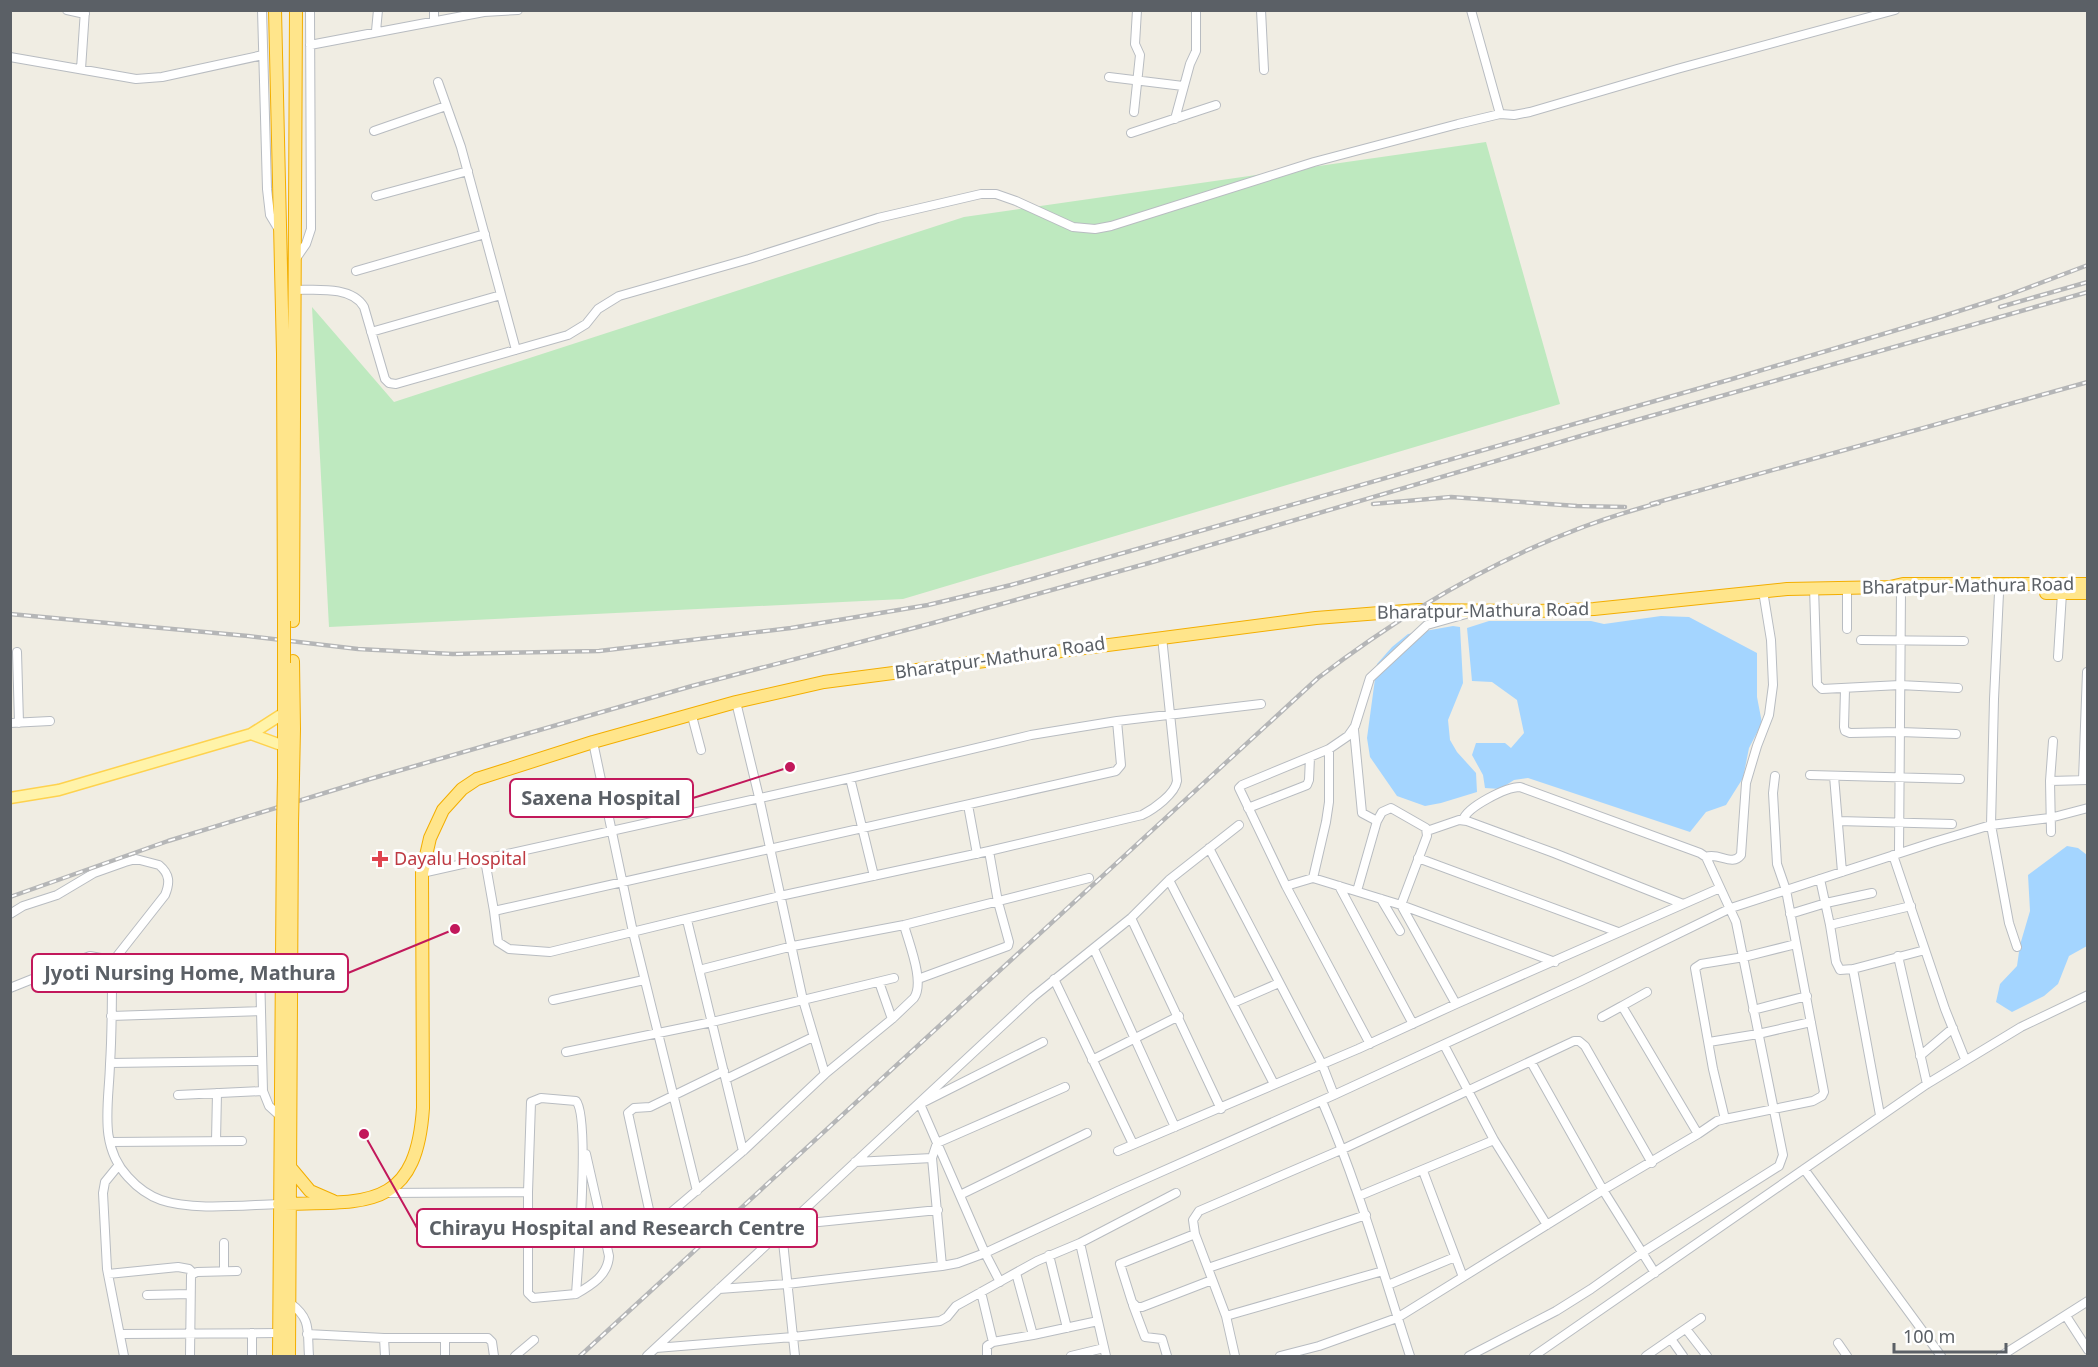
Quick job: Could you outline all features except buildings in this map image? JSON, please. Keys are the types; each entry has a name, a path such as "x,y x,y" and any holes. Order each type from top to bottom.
{"highway":[{"path":"275,10 289,621"},
{"path":"279,1356 284,1204 291,1167 288,778 294,729 289,662 289,621 296,260 296,10"},
{"name":"Bharatpur-Mathura Road","path":"1895,589 1903,584 2088,584"},
{"name":"Bharatpur-Mathura Road","path":"284,1204 339,1203 375,1198 385,1193 406,1174 413,1162 422,1125 422,873 430,838 443,810 462,789 489,774 736,702 824,682 1316,618 1418,610 1594,609 1814,587 2088,593"},
{"path":"288,778 284,747 284,713 289,662"},
{"path":"288,825 280,1116 290,1303 289,1356"},
{"path":"291,1167 310,1191 339,1203"}],"main road":[{"path":"10,798 59,790 251,734 284,713"},
{"path":"251,734 284,747"}],"street":[{"path":"67,10 85,13 81,69"},
{"path":"262,10 267,189 270,215 279,230"},
{"path":"296,260 311,229 310,10"},
{"path":"376,31 378,10"},
{"path":"434,10 434,20"},
{"path":"310,45 484,11 518,10"},
{"path":"1134,112 1140,55 1135,44 1137,10"},
{"path":"1175,119 1183,86 1196,51 1196,10"},
{"path":"1261,10 1264,70"},
{"path":"1471,10 1500,114"},
{"path":"295,290 316,290 360,299 385,379 389,383 396,384 568,335 586,324 598,309 619,296 749,259 878,218 988,194 1016,201 1073,227 1095,229 1111,226 1314,162 1500,114 1514,115 1530,112 1871,14 1895,10"},
{"path":"10,57 126,78 147,78 263,55"},
{"path":"1109,76 1183,86"},
{"path":"438,82 468,171 516,350"},
{"path":"1131,133 1216,105"},
{"path":"374,131 447,106"},
{"path":"376,196 468,171"},
{"path":"356,271 485,234"},
{"path":"371,332 501,295"},
{"path":"1814,587 1817,684 1822,689 1900,685 1958,688"},
{"path":"1847,629 1848,587"},
{"path":"1895,589 1900,641 1899,822 1896,854 1925,950 1965,1059"},
{"path":"1706,857 1714,855 1733,860 1741,855 1746,783 1769,715 1773,686 1771,640 1763,591"},
{"path":"1999,592 1991,825 2010,923 2017,947"},
{"path":"2058,657 2062,593"},
{"path":"1377,821 1362,813 1354,730 1370,678 1427,624 1480,610"},
{"path":"485,860 498,942 509,950 550,952 780,896 977,854 1142,815 1152,809 1176,786 1162,637"},
{"path":"1861,640 1964,641"},
{"path":"17,652 15,723 50,721"},
{"path":"2050,781 2085,780 2087,672"},
{"path":"1845,689 1844,727 1847,732 1956,734"},
{"path":"736,702 771,848 803,1000 825,1074"},
{"path":"422,873 850,778 1031,735 1117,721 1261,704"},
{"path":"692,716 701,750"},
{"path":"494,910 624,883 1116,771 1121,765 1117,721"},
{"path":"1354,730 1329,749 1240,786 1239,791 1286,886 1370,1044"},
{"path":"2051,832 2050,781 2053,741"},
{"path":"593,742 644,980 697,1191"},
{"path":"1313,878 1329,802 1329,749"},
{"path":"1248,808 1307,785 1310,757"},
{"path":"1280,1356 1319,1346 1397,1318 1603,1190 1652,1163 1717,1120 1813,1101 1822,1096 1824,1092 1807,996 1786,890 1777,864 1773,792 1775,776"},
{"path":"1810,776 1960,779"},
{"path":"1834,776 1842,872"},
{"path":"850,778 874,876"},
{"path":"1463,820 1465,814 1483,802 1512,788 1520,787 1706,857 1736,922 1783,1155 1781,1164 1790,1179"},
{"path":"968,805 977,854"},
{"path":"1357,891 1377,821 1382,812 1390,808 1423,826 1427,831"},
{"path":"719,1289 787,1284 958,1263 985,1253 1444,1045 1731,908 1991,825 2050,819 2088,808"},
{"path":"1427,831 1463,820 1683,904"},
{"path":"1838,821 1952,825"},
{"path":"647,1356 1054,979 1094,949 1131,918 1169,880 1239,825"},
{"path":"1427,831 1401,905 1456,1004"},
{"path":"1209,848 1322,1064 1335,1095"},
{"path":"918,979 1008,946 989,851"},
{"path":"1418,858 1618,932"},
{"path":"10,914 23,906 57,896 94,873 125,862 136,859 159,865 168,877 169,885 165,895 110,965"},
{"path":"699,970 792,946 904,925 1089,878"},
{"path":"1286,886 1313,878 1401,905 1555,962"},
{"path":"1820,879 1840,970 1925,950"},
{"path":"1169,880 1274,1084"},
{"path":"1339,886 1413,1024"},
{"path":"1118,1151 1370,1044 1720,888"},
{"path":"1790,914 1872,893"},
{"path":"1381,899 1400,931"},
{"path":"1830,925 1911,906"},
{"path":"1131,918 1221,1109"},
{"path":"687,920 743,1151"},
{"path":"635,1244 743,1151 825,1074 892,1019 916,994 918,979 904,925"},
{"path":"1725,1119 1695,968 1701,964 1744,957 1796,944"},
{"path":"1094,949 1175,1128"},
{"path":"10,988 90,956 106,959 112,972 106,1123 111,1150 118,1166 142,1191 161,1200 188,1206 284,1204"},
{"path":"1898,957 1927,1084"},
{"path":"110,965 255,964 260,971 263,1091 269,1106 280,1116"},
{"path":"1852,969 1880,1115"},
{"path":"566,1052 712,1022 894,978"},
{"path":"1054,979 1133,1144"},
{"path":"553,1000 644,980"},
{"path":"879,982 892,1019"},
{"path":"1233,1004 1279,983"},
{"path":"1602,1017 1647,992"},
{"path":"1534,1356 1880,1115 1965,1059 2021,1026 2088,994"},
{"path":"1754,1010 1807,996"},
{"path":"1622,1006 1698,1134"},
{"path":"111,1016 261,1011"},
{"path":"1092,1060 1179,1016"},
{"path":"1709,1042 1811,1022"},
{"path":"1920,1056 1953,1028"},
{"path":"653,1228 628,1116 630,1110 645,1109 813,1037"},
{"path":"1235,1356 1226,1316 1195,1234 1192,1220 1199,1211 1343,1149 1574,1041 1582,1043 1652,1163"},
{"path":"920,1104 1043,1042"},
{"path":"1444,1045 1494,1140 1546,1225"},
{"path":"110,1064 262,1061"},
{"path":"1531,1062 1603,1190 1655,1273"},
{"path":"942,1266 932,1158 937,1143 1065,1087"},
{"path":"178,1095 263,1091"},
{"path":"216,1141 217,1093"},
{"path":"576,1294 584,1142 582,1112 576,1101 542,1098 534,1100 530,1105 528,1192 530,1297 576,1294 596,1281 609,1264 584,1142"},
{"path":"1322,1101 1343,1149 1366,1215 1410,1356"},
{"path":"920,1104 1000,1282"},
{"path":"960,1195 1087,1133"},
{"path":"1359,1196 1494,1140"},
{"path":"110,1142 242,1141"},
{"path":"854,1162 932,1158"},
{"path":"1469,1356 1556,1311 1643,1252 1781,1164"},
{"path":"118,1166 105,1182 103,1193 108,1274 124,1356"},
{"path":"1804,1169 1941,1356"},
{"path":"1423,1171 1463,1277"},
{"path":"385,1193 528,1192"},
{"path":"656,1348 793,1337 940,1321 947,1317 956,1306 981,1292 1049,1255 1080,1243 1176,1192"},
{"path":"785,1228 938,1210"},
{"path":"1208,1268 1366,1215"},
{"path":"785,1228 787,1284 795,1356"},
{"path":"1167,1356 1162,1339 1145,1338 1120,1264 1195,1234"},
{"path":"224,1243 224,1271"},
{"path":"1071,1356 1105,1352 1080,1243"},
{"path":"1049,1255 1066,1328"},
{"path":"1388,1285 1455,1257"},
{"path":"108,1274 178,1267 189,1269 193,1273 237,1271"},
{"path":"1226,1316 1383,1271"},
{"path":"190,1356 190,1275 193,1273"},
{"path":"1016,1273 1033,1335"},
{"path":"1133,1305 1142,1307 1150,1305 1212,1280"},
{"path":"981,1292 993,1342"},
{"path":"147,1296 190,1294"},
{"path":"2001,1356 2088,1301"},
{"path":"290,1303 304,1315 309,1356"},
{"path":"2066,1316 2088,1350"},
{"path":"1646,1356 1701,1318"},
{"path":"987,1356 987,1346 993,1342 1098,1321"},
{"path":"1686,1329 1707,1356"},
{"path":"252,1333 252,1356"},
{"path":"120,1334 279,1333"},
{"path":"307,1334 384,1338 488,1338 492,1342 494,1356"},
{"path":"384,1338 385,1356"},
{"path":"445,1338 445,1356"},
{"path":"1671,1339 1683,1356"},
{"path":"515,1356 534,1340"},
{"path":"1838,1342 1847,1356"}],"green space":[{"path":"1486,142 1560,404 903,599 329,627 312,307 394,402 964,217"}],"water":[{"path":"1661,616 1689,617 1757,653 1757,697 1762,723 1749,748 1743,778 1726,805 1706,812 1690,832 1528,778 1514,780 1500,789 1485,788 1483,775 1472,755 1476,743 1505,743 1511,748 1524,733 1517,700 1492,682 1472,681 1467,628 1489,621 1591,621 1604,624"},
{"path":"1453,626 1460,627 1463,683 1448,720 1450,740 1457,752 1476,773 1477,792 1425,806 1397,796 1370,757 1367,738 1377,664 1408,634"},
{"path":"2067,846 2078,848 2087,855 2087,946 2069,956 2058,984 2044,996 2012,1012 1996,1002 2000,984 2017,966 2020,945 2030,911 2028,875"}],"railway":[{"path":"10,614 248,636 358,649 453,654 599,651 791,628 928,605 1011,585 1732,379 2006,296 2088,265"},
{"path":"2000,307 2088,282"},
{"path":"10,897 168,841 370,779 692,686 933,623 1149,563 1591,433 2088,292"},
{"path":"1651,504 2088,382"},
{"path":"1373,504 1451,497 1625,507"},
{"path":"580,1356 1318,678 1397,622 1480,573 1568,533 1659,503"}],"place":[{"name":"Saxena Hospital","path":"790,767"},
{"name":"Dayalu Hospital","path":"380,859"},
{"name":"Jyoti Nursing Home, Mathura","path":"455,929"},
{"name":"Chirayu Hospital and Research Centre","path":"364,1134"}]}
